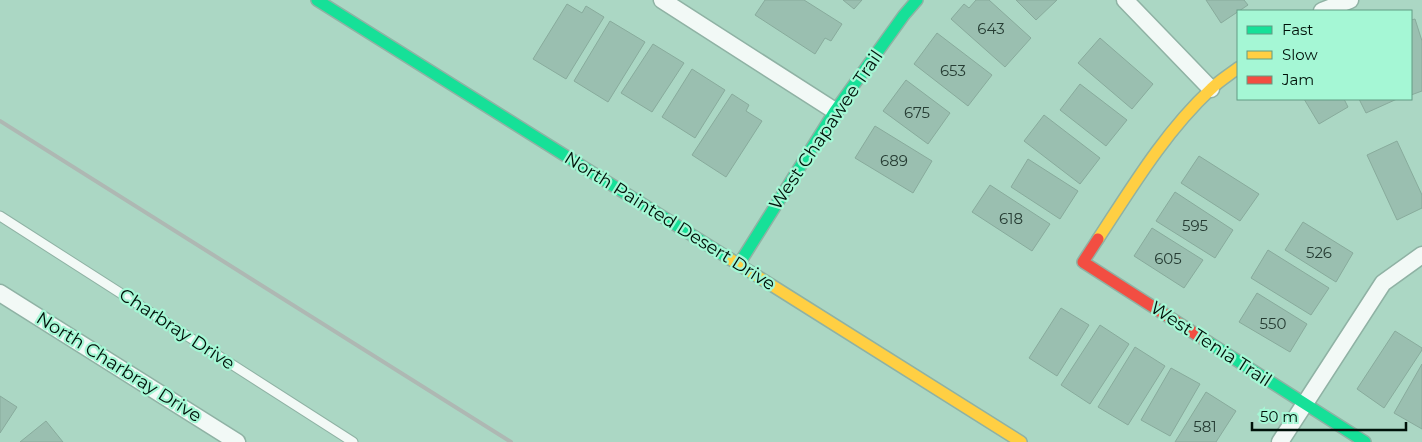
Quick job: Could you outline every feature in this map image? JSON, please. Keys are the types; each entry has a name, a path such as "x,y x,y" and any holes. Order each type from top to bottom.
{"street":[{"name":"North Painted Desert Drive","path":"318,0 1021,442"},
{"path":"662,0 835,111"},
{"name":"West Chapawee Trail","path":"739,264 835,111 904,15 917,0"},
{"path":"1125,0 1211,89 1237,69"},
{"path":"1325,10 1350,0"},
{"name":"West Tenia Trail","path":"1211,89 1150,160 1083,262 1365,442"},
{"path":"1280,442 1383,283 1422,255"},
{"name":"North Charbray Drive","path":"0,293 237,442"}],"lane":[{"name":"Charbray Drive","path":"0,216 354,442"}],"building":[{"path":"765,0 804,0 842,24 831,41 825,38 815,54 755,15"},
{"path":"843,0 862,0 854,9"},
{"path":"976,0 989,0 1031,38 1005,67 951,19 964,4 969,8"},
{"path":"1016,0 1057,0 1036,20"},
{"path":"1206,0 1244,0 1248,5 1237,10 1237,12 1221,23"},
{"path":"567,4 582,13 586,6 604,17 566,79 533,59"},
{"path":"1415,19 1422,41 1422,91 1412,95 1412,20"},
{"path":"610,21 645,42 608,102 574,81"},
{"path":"937,33 992,75 968,106 914,64"},
{"path":"1100,38 1153,84 1132,109 1078,63"},
{"path":"653,44 684,63 652,112 621,93"},
{"path":"692,69 725,90 695,138 662,117"},
{"path":"906,80 950,113 928,144 883,111"},
{"path":"1080,84 1127,120 1106,146 1060,110"},
{"path":"732,94 749,105 746,111 762,121 726,177 692,155"},
{"path":"1305,100 1344,100 1348,107 1319,124"},
{"path":"1360,100 1395,100 1366,113"},
{"path":"1044,115 1100,158 1080,184 1024,141"},
{"path":"875,126 932,161 913,193 855,158"},
{"path":"1397,141 1422,195 1422,208 1397,220 1367,155"},
{"path":"1199,156 1259,194 1240,221 1181,183"},
{"path":"1028,159 1078,191 1060,219 1011,187"},
{"path":"990,185 1050,224 1032,251 972,212"},
{"path":"1175,192 1233,230 1215,258 1156,221"},
{"path":"1303,222 1353,253 1336,282 1285,250"},
{"path":"1152,228 1203,260 1184,288 1134,256"},
{"path":"1268,250 1329,288 1311,315 1251,278"},
{"path":"1257,293 1307,324 1290,352 1239,322"},
{"path":"1061,308 1089,325 1057,376 1029,358"},
{"path":"1100,325 1129,344 1090,404 1061,385"},
{"path":"1395,331 1422,348 1422,350 1384,408 1357,389"},
{"path":"1135,347 1165,366 1128,425 1098,407"},
{"path":"1422,364 1422,429 1394,413"},
{"path":"1171,368 1200,384 1170,436 1141,420"},
{"path":"1206,392 1236,411 1216,442 1175,442"},
{"path":"0,396 17,407 0,433"},
{"path":"46,421 63,442 20,442"}],"railway":[{"path":"0,121 511,442"}],"traffic: fast":[{"path":"317,0 730,259"},
{"path":"739,264 835,111 904,15 917,0"},
{"path":"1208,342 1365,442"}],"traffic: slow":[{"path":"1098,239 1150,161 1179,123 1214,86 1237,69"},
{"path":"730,259 1021,442"}],"traffic: jam":[{"path":"1098,239 1083,262 1208,342"}]}
